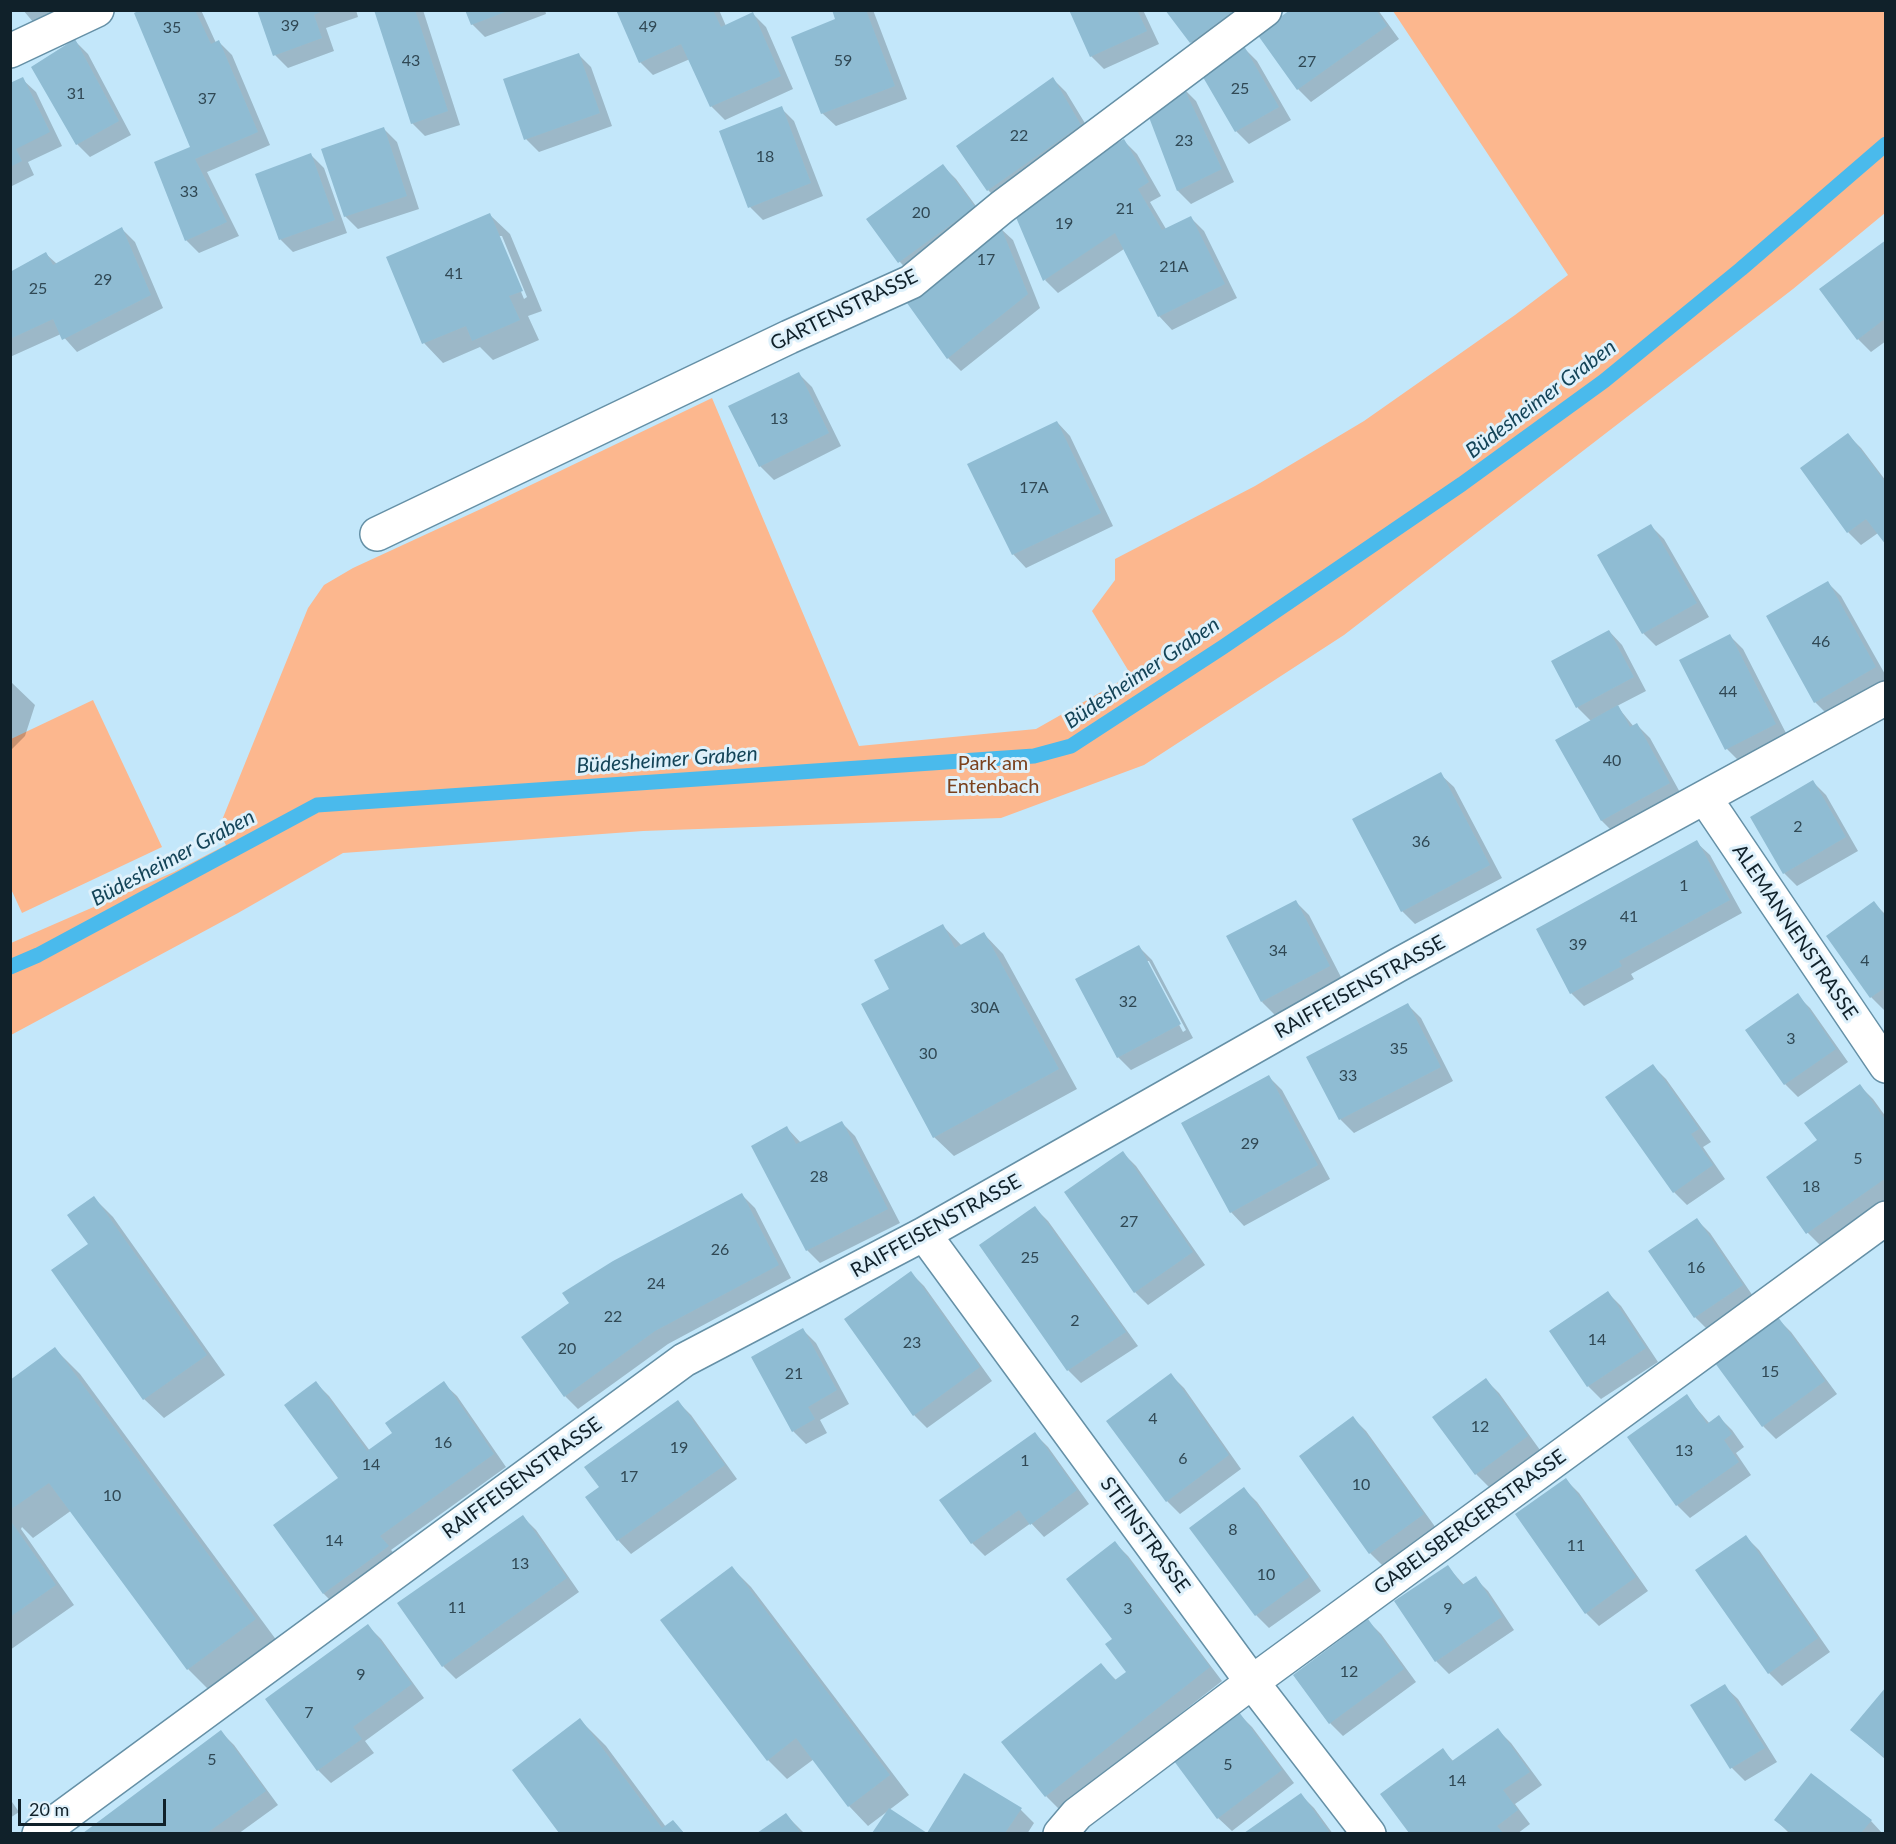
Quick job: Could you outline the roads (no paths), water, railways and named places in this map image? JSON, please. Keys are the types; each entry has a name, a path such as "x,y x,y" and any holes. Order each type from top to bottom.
{"street":[{"path":"10,51 97,10"},
{"name":"GARTENSTRASSE","path":"377,534 789,337 911,282 1002,207 1254,14"},
{"name":"RAIFFEISENSTRASSE","path":"39,1833 684,1360 924,1234 1398,965 1886,698"},
{"name":"ALEMANNENSTRASSE","path":"1705,798 1886,1066"},
{"name":"GABELSBERGERSTRASSE","path":"1060,1833 1077,1814 1252,1682 1886,1218"},
{"name":"STEINSTRASSE","path":"924,1234 1252,1682 1369,1833"}],"waterway":[{"name":"Büdesheimer Graben","path":"10,967 38,955 317,805 1034,756 1071,746 1223,647 1462,484 1604,381 1741,269 1886,144"}],"park label":[{"name":"Park am Entenbach","path":"993,776"}]}
